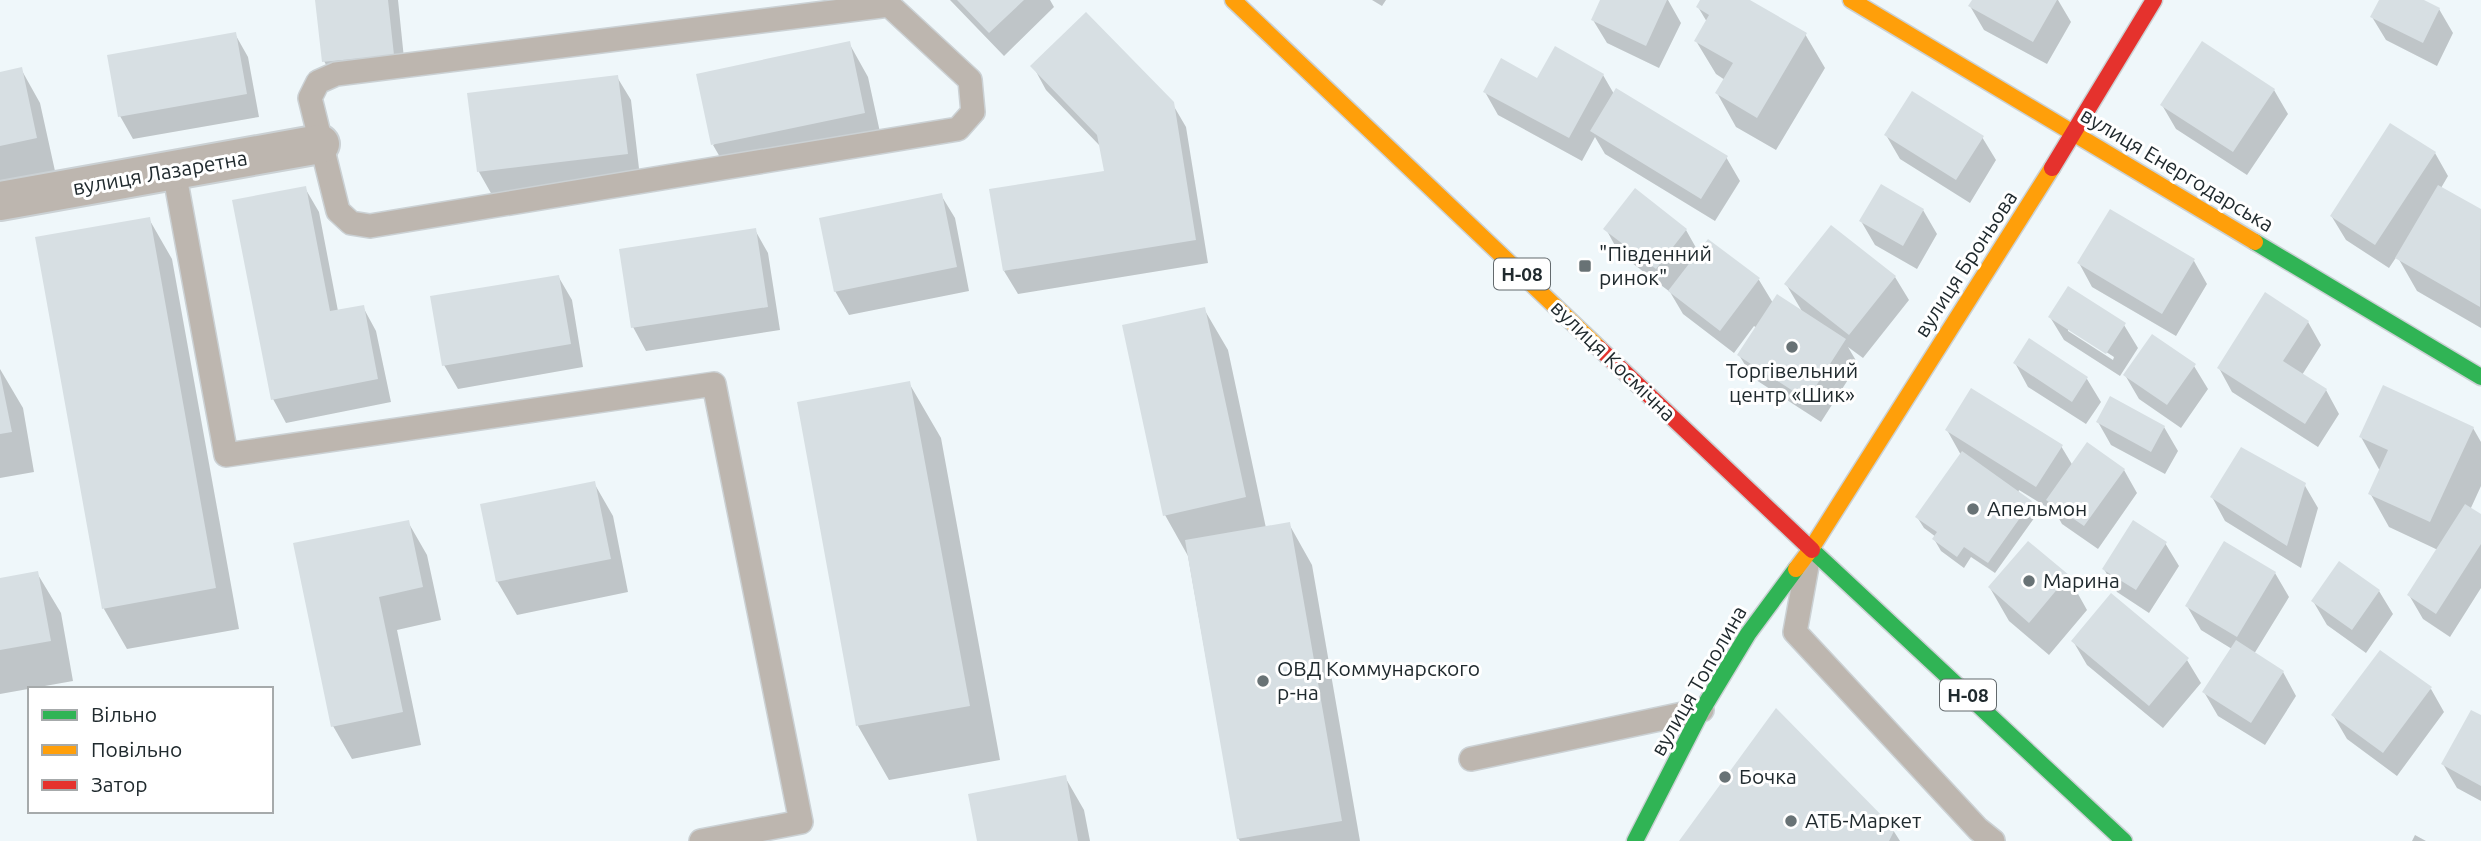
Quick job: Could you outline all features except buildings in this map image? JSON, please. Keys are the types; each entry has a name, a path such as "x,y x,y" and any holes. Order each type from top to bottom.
{"street":[{"name":"вулиця Космічна","path":"1233,0 1811,549 2124,841"},
{"name":"вулиця Енергодарська","path":"1851,0 2481,377"},
{"name":"вулиця Броньова","path":"1811,549 2074,134 2154,0"},
{"name":"вулиця Лазаретна","path":"0,201 320,144"},
{"name":"вулиця Тополина","path":"1640,839 1702,710 1748,634 1811,549"}],"lane":[{"path":"886,3 970,80 972,112 958,130 370,226 351,223 338,211 320,144 310,98 318,82 336,74 886,3"},
{"path":"174,172 226,455 714,384 801,822 701,841"},
{"path":"1811,549 1795,632 1978,829 1993,841"},
{"path":"1471,758 1702,710"}],"traffic: fast":[{"path":"2255,242 2481,377"},
{"path":"1812,550 2124,841"},
{"path":"1635,841 1702,710 1748,634 1796,569"}],"traffic: slow":[{"path":"1233,0 1599,348"},
{"path":"1851,0 2255,242"},
{"path":"1796,569 2052,168"}],"traffic: jam":[{"path":"2052,168 2154,0"},
{"path":"1599,348 1812,550"}],"place":[{"name":"\"Південний ринок\"","path":"1585,266"},
{"name":"Торгівельний центр «Шик»","path":"1792,347"},
{"name":"Апельмон","path":"1973,509"},
{"name":"Марина","path":"2029,581"},
{"name":"ОВД Коммунарского р-на","path":"1263,681"},
{"name":"Бочка","path":"1725,777"},
{"name":"АТБ-Маркет","path":"1791,821"}]}
